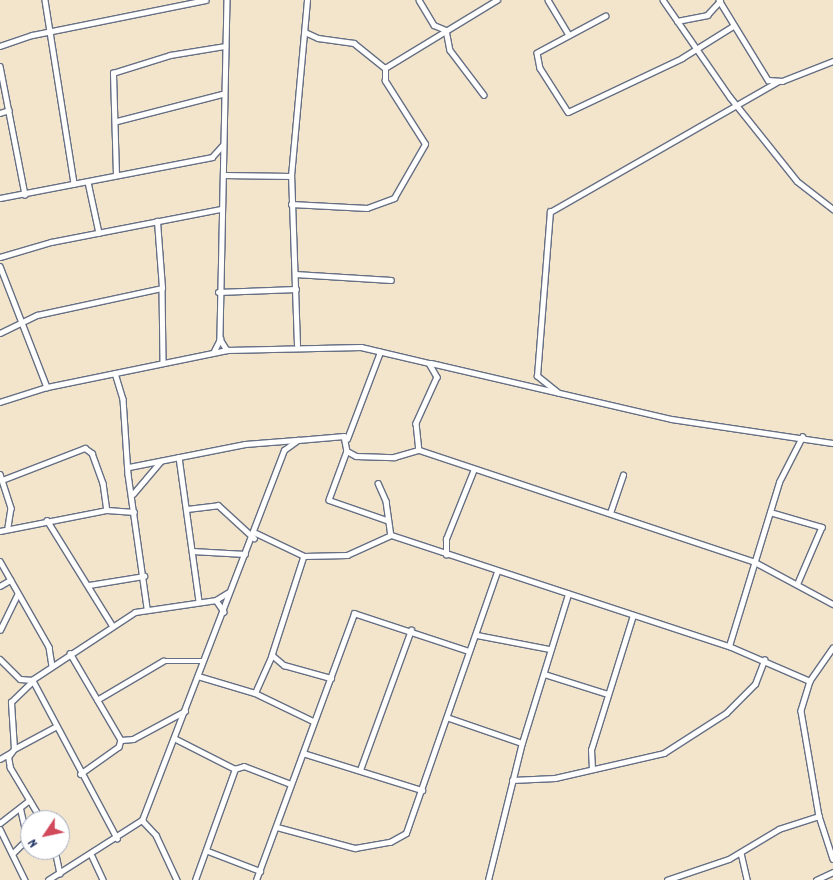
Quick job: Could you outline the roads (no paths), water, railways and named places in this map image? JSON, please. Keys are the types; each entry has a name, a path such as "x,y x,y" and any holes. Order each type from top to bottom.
{"street":[{"path":"45,0 74,184"},
{"path":"0,46 50,33 206,0"},
{"path":"213,354 220,339 218,292 224,175 222,94 227,0"},
{"path":"297,345 296,274 291,176 307,0"},
{"path":"418,0 434,25 446,30"},
{"path":"385,68 497,0"},
{"path":"548,0 568,34"},
{"path":"663,0 699,48 735,104 808,194 833,209"},
{"path":"677,21 707,15 720,0 763,76 777,82"},
{"path":"606,16 542,48 536,57 565,110 572,113 699,48 733,26"},
{"path":"446,30 450,50 484,95"},
{"path":"304,32 314,37 354,43 385,68"},
{"path":"303,45 314,37"},
{"path":"116,175 117,121 113,73 170,55 225,46"},
{"path":"558,393 538,376 550,212 735,104 777,82 833,61"},
{"path":"0,66 24,195"},
{"path":"291,204 367,208 394,198 425,144 385,81 385,68"},
{"path":"117,121 222,94"},
{"path":"0,113 9,110"},
{"path":"0,198 24,195 212,157 223,145"},
{"path":"224,175 291,176"},
{"path":"88,182 99,233"},
{"path":"0,257 99,233 221,210"},
{"path":"158,221 162,288 163,362"},
{"path":"0,266 20,322 47,387"},
{"path":"296,274 391,280"},
{"path":"0,333 20,322 162,288"},
{"path":"218,292 296,289"},
{"path":"220,339 227,350"},
{"path":"0,402 47,387 227,350 297,345 361,346 680,421 833,442"},
{"path":"380,352 347,439 347,451 329,500 386,520"},
{"path":"419,450 416,423 436,377 430,362"},
{"path":"116,373 123,399 134,512 147,608"},
{"path":"729,646 752,561 790,453 802,438"},
{"path":"129,467 276,442 347,439"},
{"path":"48,880 92,856 142,820 185,711 202,662 224,612 245,554 255,536 281,453 298,440"},
{"path":"276,442 281,453"},
{"path":"2,480 85,448 92,453 100,475 107,510"},
{"path":"347,451 356,456 394,457 419,450 752,561 798,583 833,604"},
{"path":"179,457 199,601"},
{"path":"133,494 161,461"},
{"path":"446,555 446,540 474,469"},
{"path":"0,474 11,508 8,527"},
{"path":"610,513 624,475"},
{"path":"378,484 386,501 386,520 391,535"},
{"path":"123,509 133,501"},
{"path":"187,509 218,504 255,536 304,556 347,555 391,535 497,572 729,646 810,681"},
{"path":"0,531 8,527 107,510 123,509 134,512"},
{"path":"770,512 822,527 798,583"},
{"path":"55,526 59,518"},
{"path":"48,520 55,526 112,625"},
{"path":"192,552 245,554"},
{"path":"255,693 272,655 304,556"},
{"path":"0,561 17,595 49,647 52,665"},
{"path":"277,827 355,848 390,842 410,828 449,718 469,651 477,634 497,572"},
{"path":"89,585 144,576"},
{"path":"0,586 10,580"},
{"path":"8,762 12,751 11,702 31,681 112,625 147,608 216,600 231,590"},
{"path":"488,880 522,743 568,594"},
{"path":"0,630 17,595"},
{"path":"216,600 224,612"},
{"path":"256,880 354,613 411,630 469,651"},
{"path":"592,769 590,750 633,615"},
{"path":"360,770 411,630"},
{"path":"477,634 550,649"},
{"path":"833,648 810,681 802,728 819,816 833,859"},
{"path":"70,653 121,740 119,747 80,774"},
{"path":"272,655 284,665 331,678"},
{"path":"0,659 13,674 31,681 117,839"},
{"path":"512,780 592,769 658,756 719,719 751,688 764,660"},
{"path":"97,700 163,661 202,662"},
{"path":"544,674 608,694"},
{"path":"198,676 255,693 313,721"},
{"path":"121,740 134,739 185,711"},
{"path":"449,718 522,743"},
{"path":"0,758 55,727"},
{"path":"174,738 235,769 244,766 291,784"},
{"path":"303,753 422,790"},
{"path":"0,758 8,762 35,810"},
{"path":"195,880 208,852 235,769"},
{"path":"0,823 29,800"},
{"path":"13,853 26,839 20,809"},
{"path":"667,880 729,859 779,829 819,816"},
{"path":"142,820 156,835 177,880"},
{"path":"0,829 25,880"},
{"path":"826,842 833,843"},
{"path":"208,852 260,871"},
{"path":"740,853 740,862 747,880"},
{"path":"92,856 103,880"},
{"path":"729,859 740,862"},
{"path":"57,860 60,873"},
{"path":"816,880 833,872"}]}
